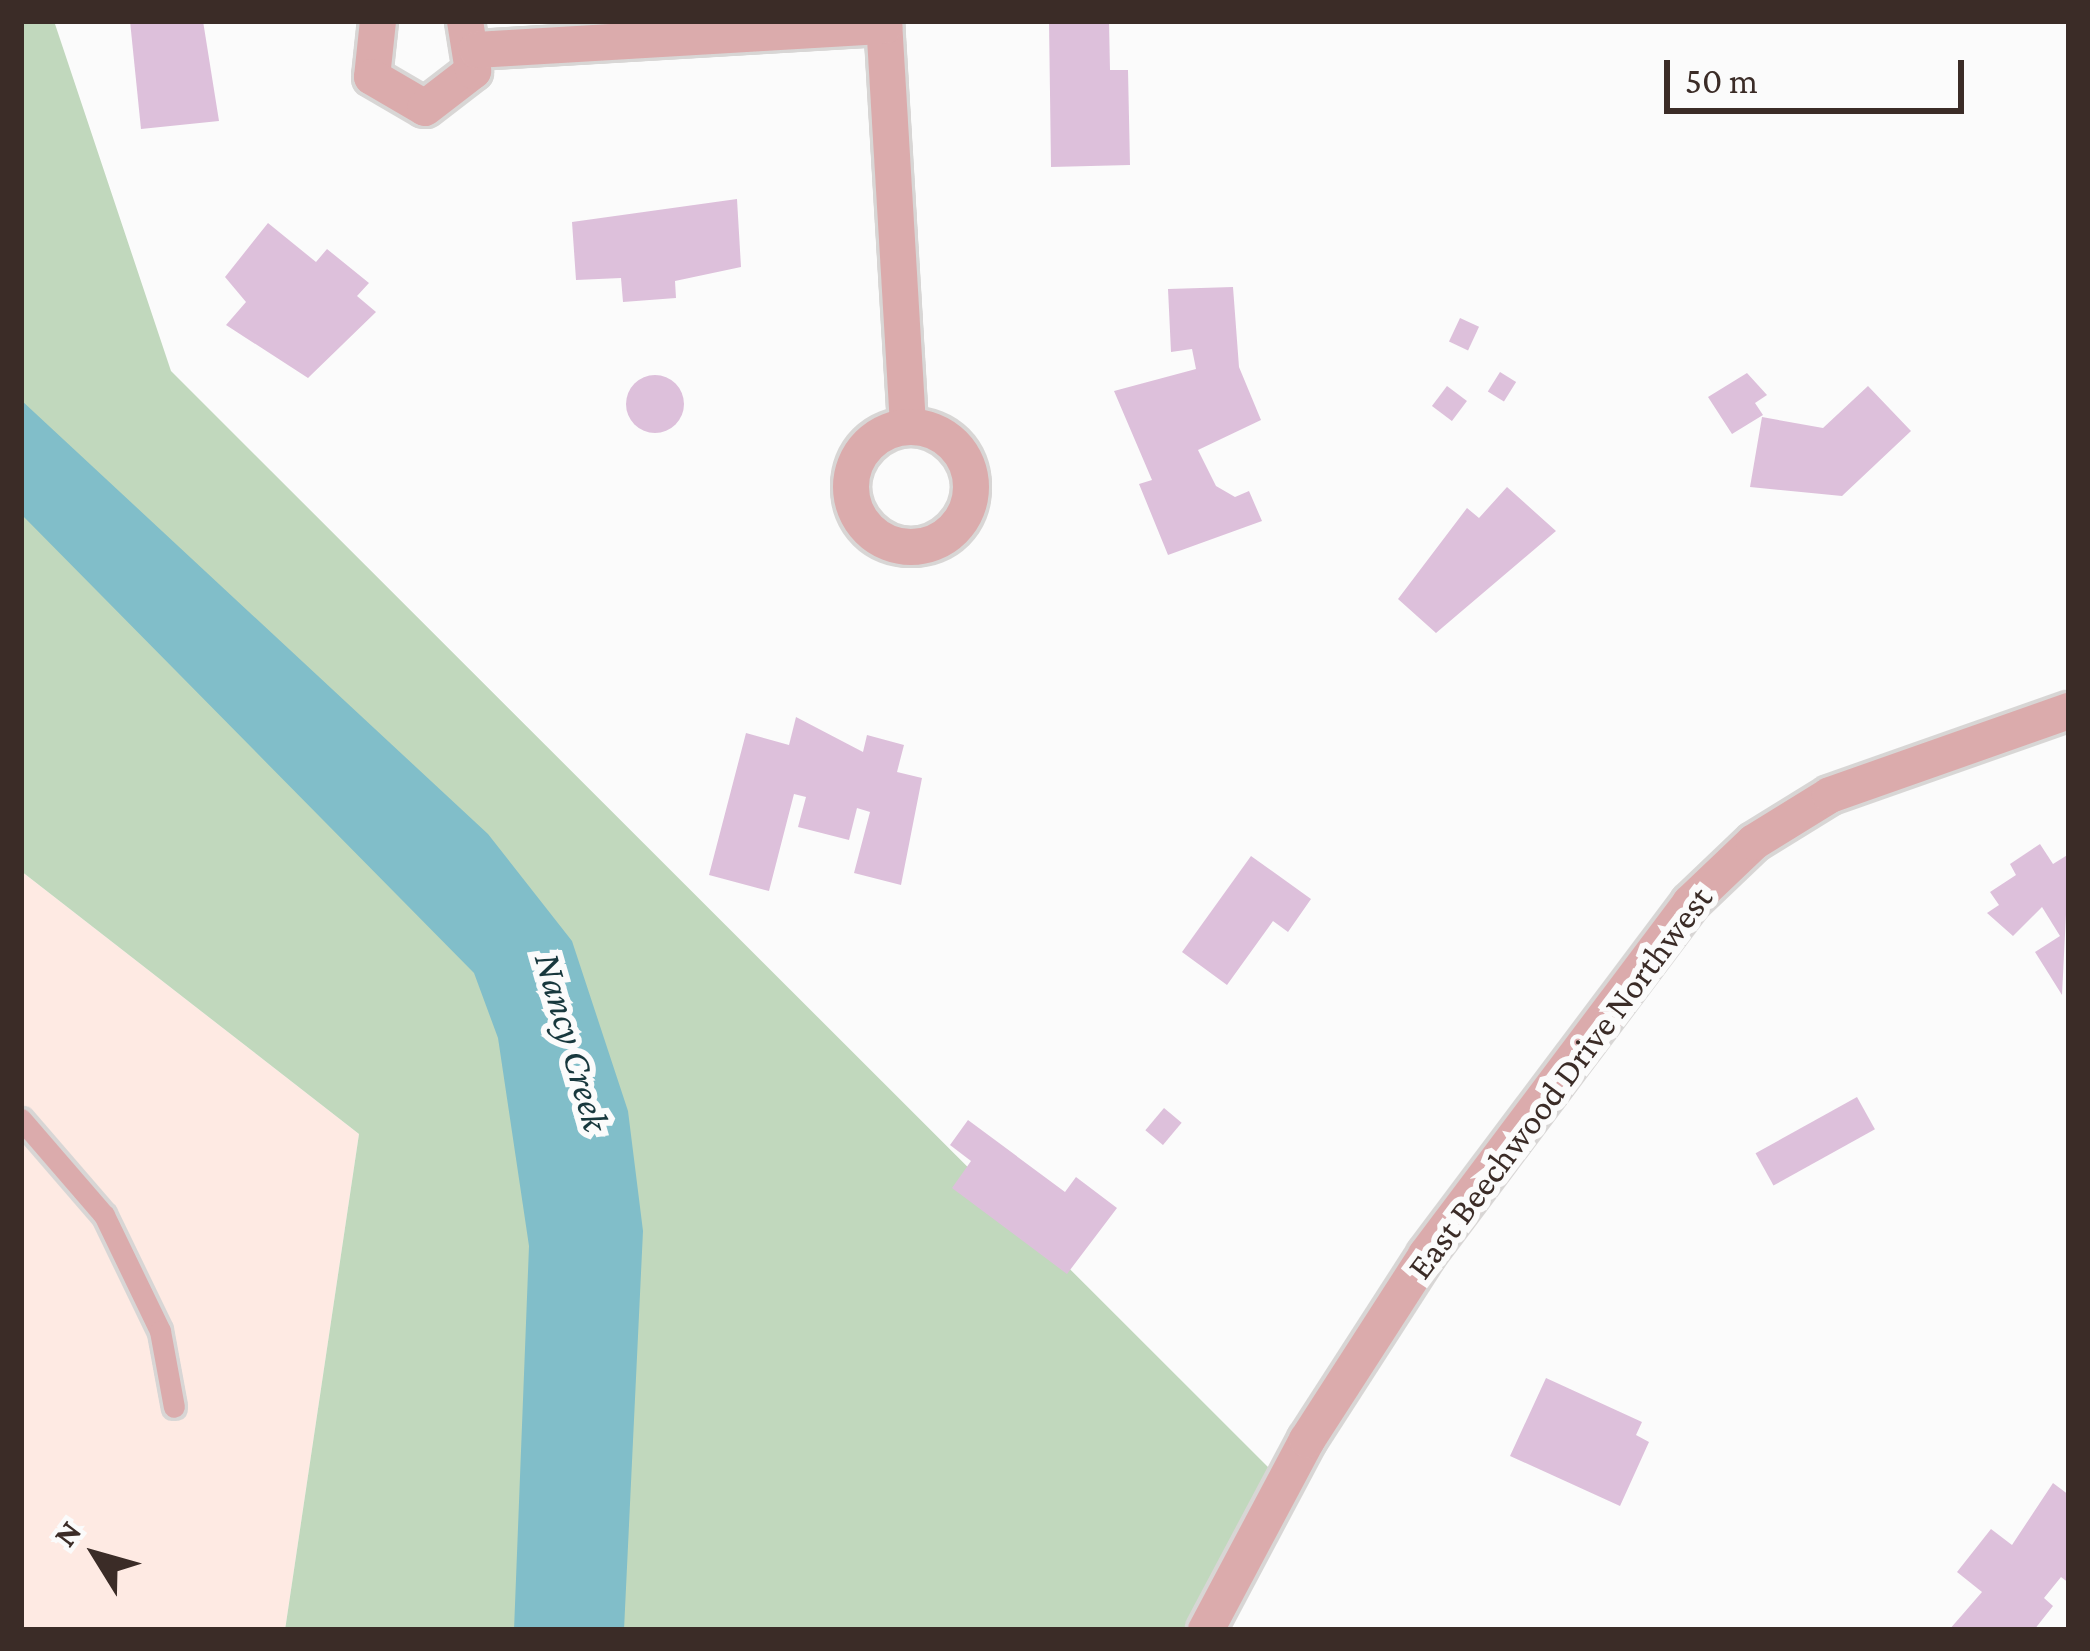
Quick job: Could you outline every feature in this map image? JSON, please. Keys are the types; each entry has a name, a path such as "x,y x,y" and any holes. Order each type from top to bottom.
{"street":[{"path":"378,21 372,77 404,105 446,102 471,35 884,24 908,426"},
{"name":"East Beechwood Drive Northwest","path":"1206,1630 1307,1440 1426,1255 1690,903 1754,842 1830,796 2069,711"}],"lane":[{"path":"21,1119 104,1215 160,1331 174,1407"}],"shaded area":[{"path":"21,871 359,1134 285,1630 21,1630"}],"green space":[{"path":"21,21 54,21 171,371 1298,1497 1220,1630 285,1630 359,1134 21,871"}],"water":[{"name":"Nancy Creek","path":"21,400 488,834 572,941 628,1111 643,1231 624,1630 514,1630 529,1246 498,1038 474,973 21,514"}],"building":[{"path":"130,21 203,21 219,121 141,129"},
{"path":"1049,21 1109,21 1110,70 1128,70 1130,165 1051,167"},
{"path":"737,199 741,267 675,281 676,298 623,302 621,278 576,280 572,222"},
{"path":"268,223 316,262 327,249 369,283 357,296 376,312 308,378 226,325 246,302 225,277"},
{"path":"1233,287 1239,367 1261,420 1198,450 1216,486 1235,497 1249,491 1262,521 1168,555 1139,484 1152,480 1114,391 1196,369 1192,349 1171,352 1168,289"},
{"path":"1460,318 1479,327 1468,350 1449,342"},
{"path":"1500,372 1516,382 1504,402 1488,392"},
{"path":"1747,373 1767,395 1755,403 1763,415 1732,434 1708,397"},
{"path":"655,375 676,383 684,404 676,425 655,433 634,425 626,404 634,383"},
{"path":"1447,386 1467,401 1452,421 1432,406"},
{"path":"1868,386 1911,431 1842,496 1750,487 1762,417 1823,428"},
{"path":"1507,487 1556,531 1436,633 1398,599 1467,508 1479,518"},
{"path":"796,717 863,752 867,735 904,745 897,772 922,778 901,885 854,873 870,812 857,808 849,840 798,827 806,797 794,794 769,891 709,875 746,733 789,745"},
{"path":"2040,844 2053,864 2069,854 2062,995 2035,952 2060,936 2042,907 2013,936 1987,913 1999,905 1990,892 2016,875 2010,864"},
{"path":"1251,856 1311,899 1288,932 1273,921 1227,985 1182,952"},
{"path":"1857,1097 1875,1129 1773,1186 1756,1153"},
{"path":"1164,1108 1182,1123 1163,1145 1145,1130"},
{"path":"968,1120 1065,1192 1076,1177 1117,1208 1067,1274 952,1188 971,1161 950,1145"},
{"path":"1546,1378 1642,1422 1636,1435 1649,1442 1620,1506 1510,1456"},
{"path":"2053,1483 2069,1495 2069,1583 2061,1577 2044,1598 2053,1606 2034,1630 1949,1630 1982,1592 1957,1572 1991,1529 2012,1545"}]}
